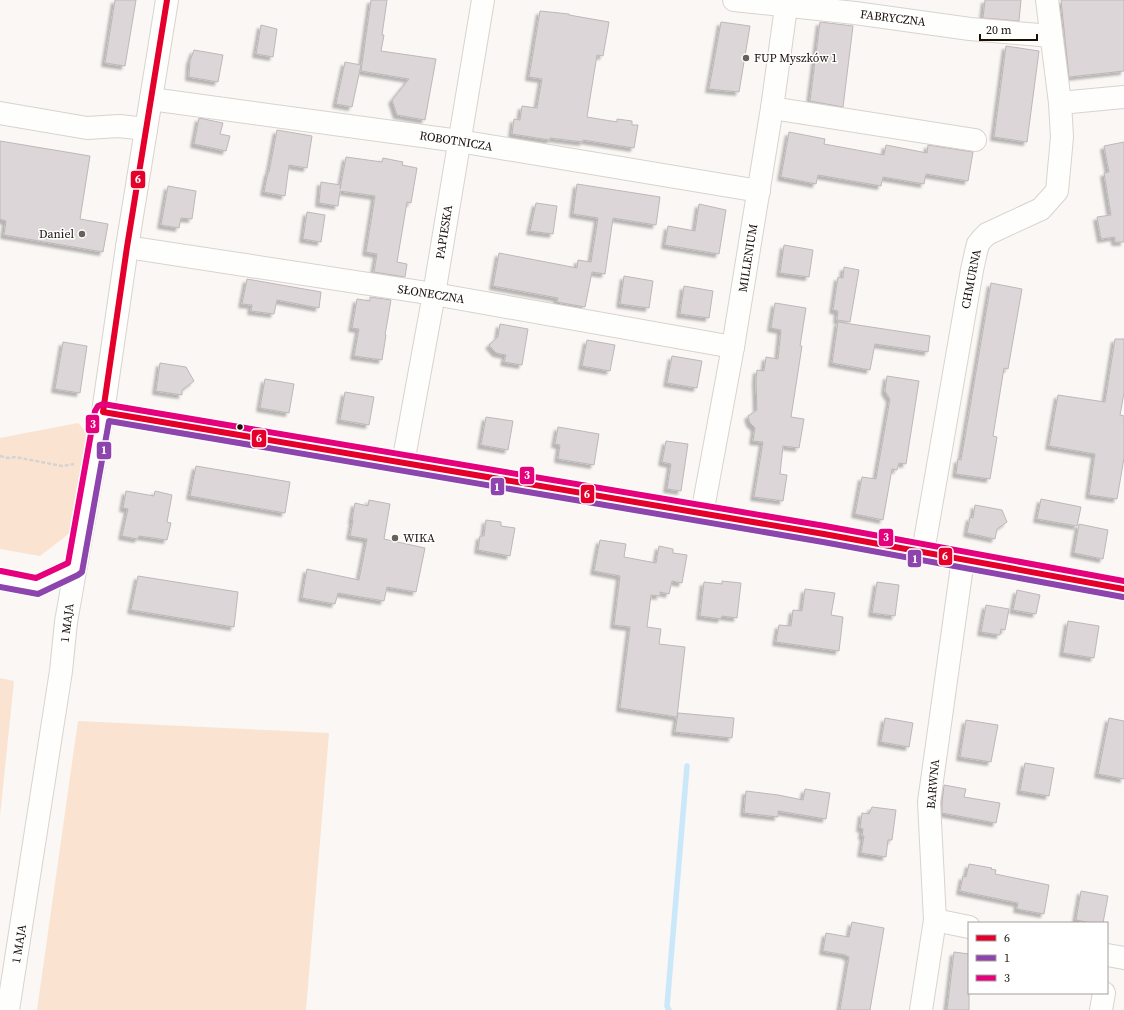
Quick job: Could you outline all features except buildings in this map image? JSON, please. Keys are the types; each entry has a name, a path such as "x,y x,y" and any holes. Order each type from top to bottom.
{"street":[{"name":"1 MAJA","path":"8,1010 61,670 66,622 103,412 127,247 167,0"},
{"name":"PAPIESKA","path":"403,463 434,294 483,0"},
{"name":"FABRYCZNA","path":"734,0 786,3 855,14 970,29 1051,36"},
{"name":"CHMURNA","path":"923,552 978,244 987,234 1041,209 1057,191 1062,137 1060,103 1047,0"},
{"name":"MILLENIUM","path":"702,514 734,347 772,108 786,3"},
{"path":"1060,103 1124,97"},
{"name":"ROBOTNICZA","path":"151,99 459,141 759,191"},
{"path":"772,108 976,140"},
{"path":"0,113 87,128 119,126 146,129"},
{"name":"SŁONECZNA","path":"127,247 434,294 734,347"},
{"path":"103,412 923,552 1124,589"},
{"name":"BARWNA","path":"921,1010 935,920 929,802 963,559"},
{"path":"0,579 37,586 75,568"},
{"path":"935,920 968,927"},
{"path":"1101,1010 1104,994"}],"path":[{"path":"0,456 8,458 15,457 62,466 80,463 94,465"}],"shaded area":[{"path":"78,423 87,433 71,532 40,556 0,549 0,438"},
{"path":"0,678 14,681 0,816"},
{"path":"78,721 329,733 306,1010 37,1010"}],"waterway":[{"path":"669,1010 667,1006 687,766"}],"transit line":[{"name":"6","path":"167,0 127,247 103,412 824,534 1124,589"},
{"name":"3","path":"1,571 36,578 68,563 95,411 98,406 103,404 825,526 1124,581"},
{"name":"1","path":"0,587 38,594 82,572 109,421 823,542 1123,597"}],"place":[{"name":"FUP Myszków 1","path":"746,58"},
{"name":"Daniel","path":"82,234"},
{"name":"WIKA","path":"395,538"}]}
